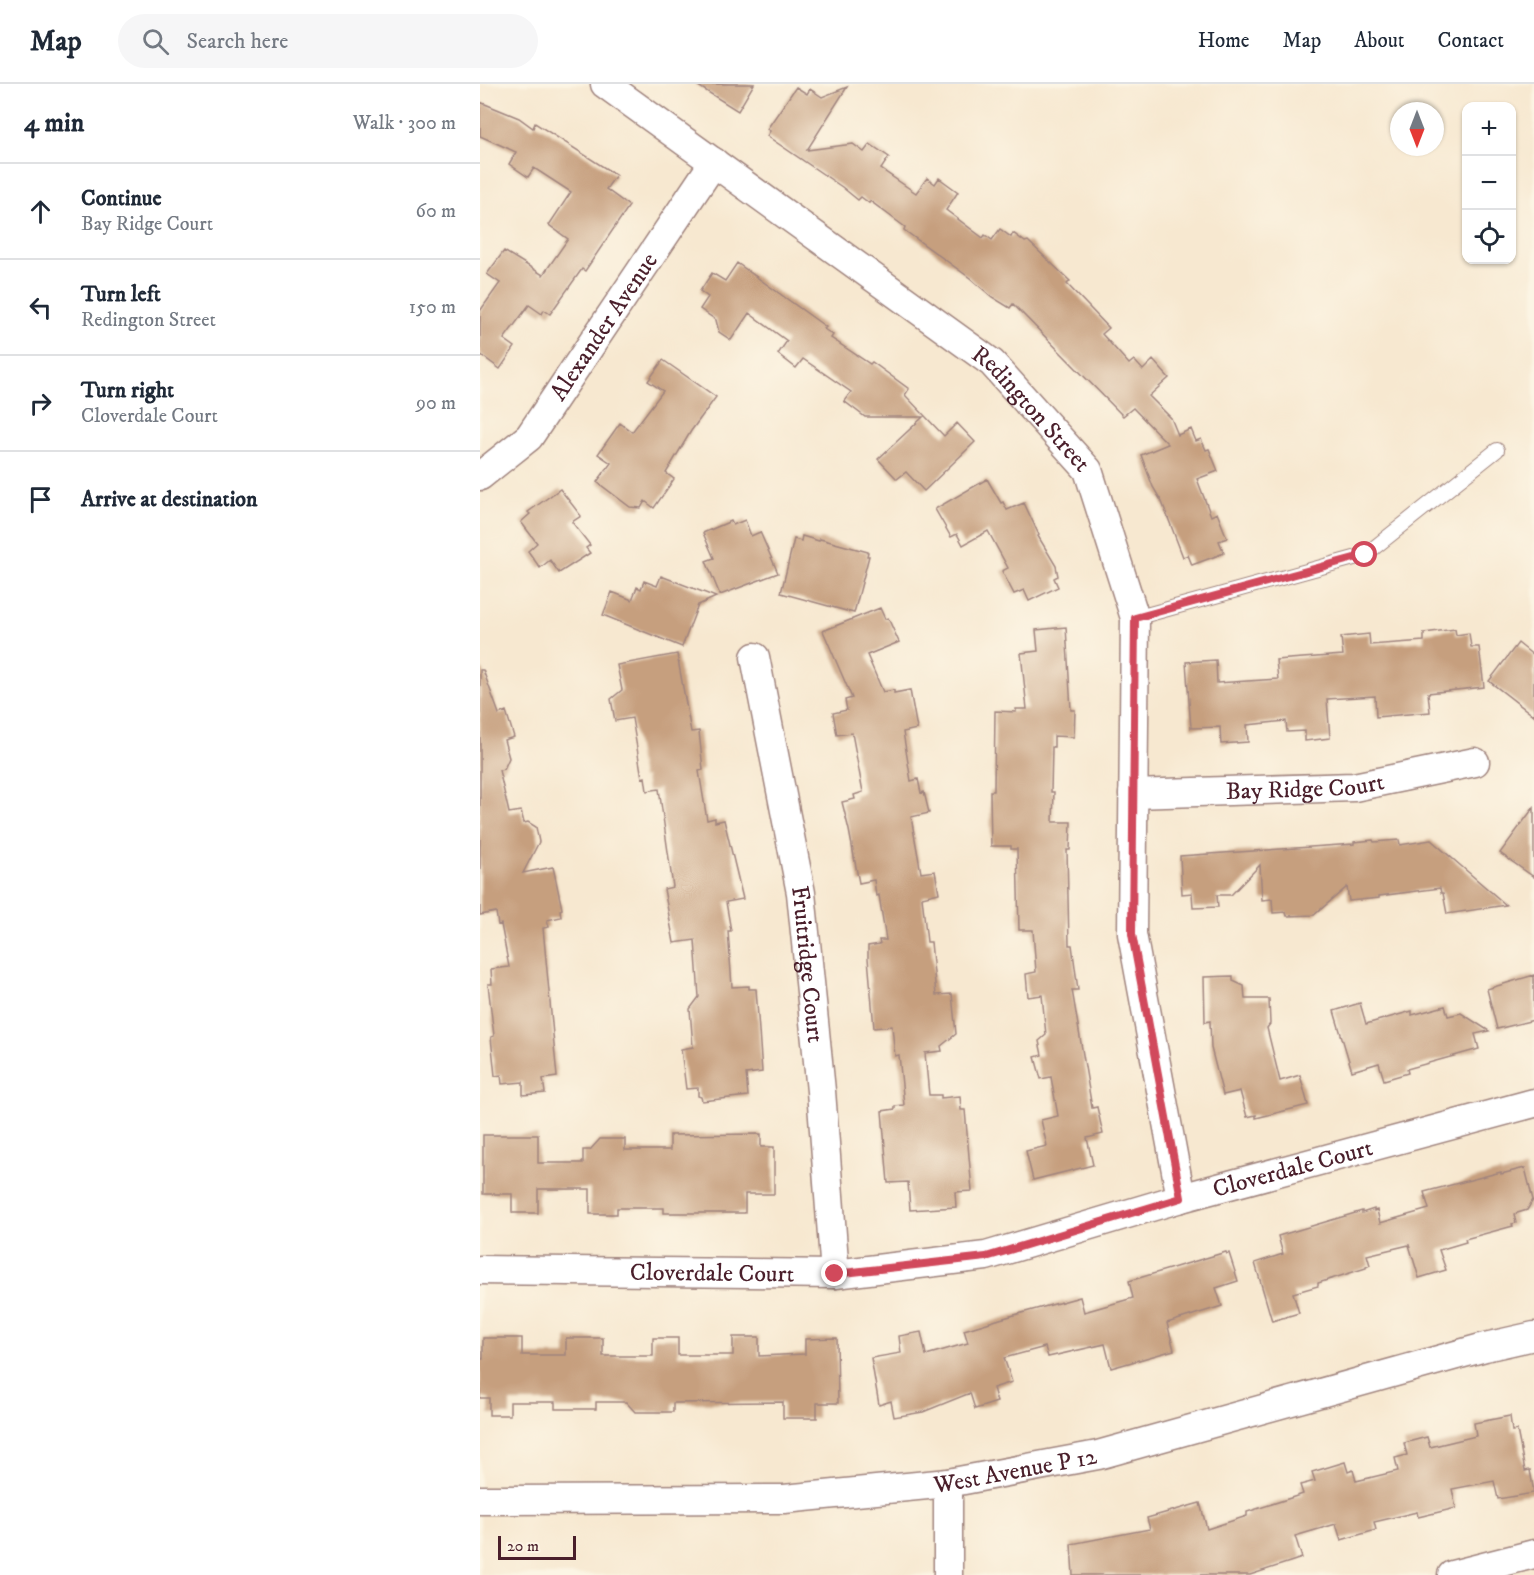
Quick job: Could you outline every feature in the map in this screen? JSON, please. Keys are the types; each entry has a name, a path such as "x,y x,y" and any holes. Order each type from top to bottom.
{"street":[{"name":"Redington Street","path":"605,84 992,363 1088,470 1135,618 1132,934 1181,1198"},
{"name":"Alexander Avenue","path":"480,476 529,437 714,162"},
{"name":"Fruitridge Court","path":"755,657 801,893 821,1092 835,1274"},
{"name":"Bay Ridge Court","path":"1133,794 1354,787 1475,762"},
{"name":"Cloverdale Court","path":"480,1270 835,1274 986,1257 1181,1198 1534,1103"},
{"name":"West Avenue P 12","path":"480,1500 784,1499 948,1483 1098,1455 1485,1347 1534,1336"},
{"path":"948,1483 948,1575"},
{"path":"1452,1575 1534,1554"}],"lane":[{"path":"1135,618 1365,555 1497,450"}],"building":[{"path":"695,84 754,84 738,111"},
{"path":"796,87 807,94 810,89 822,97 847,87 807,150 853,144 864,152 870,144 889,157 881,169 916,193 927,178 935,184 939,178 958,192 946,210 983,238 985,235 992,240 1000,229 1011,237 1013,233 1025,242 1028,241 1070,281 1067,284 1109,328 1102,334 1129,364 1134,360 1143,370 1153,360 1169,378 1149,396 1171,418 1178,435 1191,429 1196,441 1201,439 1206,450 1209,449 1218,471 1197,479 1211,516 1217,513 1227,538 1219,541 1224,553 1192,565 1188,555 1183,557 1141,455 1168,444 1133,408 1123,416 1013,304 1010,308 992,297 870,201 869,203 861,197 858,200 767,136 770,131 767,129"},
{"path":"480,102 519,118 533,128 535,123 616,175 606,189 629,206 585,271 582,269 550,314 544,310 542,314 529,305 504,339 515,347 500,369 480,354 480,311 500,283 487,274 504,251 543,275 568,239 549,225 571,192 534,168 528,177 509,164 516,152 480,136"},
{"path":"737,263 826,327 824,329 833,335 831,338 870,364 872,362 909,389 905,395 944,436 957,423 975,442 924,491 906,472 897,479 878,459 923,417 865,417 844,401 851,392 803,359 796,368 778,354 787,341 749,313 731,340 719,332 716,320 700,309 708,297 700,291 712,273 725,281"},
{"path":"663,360 716,397 691,431 666,473 674,479 654,508 645,501 641,508 630,507 597,482 611,463 598,454 620,423 632,432 663,391 648,381"},
{"path":"987,479 1007,510 1024,503 1038,536 1056,566 1058,576 1054,578 1058,587 1029,601 1024,590 1014,594 1002,571 1008,568 988,531 963,545 957,534 951,537 935,509"},
{"path":"560,489 581,516 572,522 590,545 586,548 590,553 559,573 550,560 540,568 528,551 537,543 521,522 530,514 528,512"},
{"path":"745,520 751,536 760,532 778,573 720,595 706,561 714,558 703,533 731,521 733,525"},
{"path":"802,536 868,552 867,556 869,556 854,613 781,593 794,539 801,541"},
{"path":"661,576 716,597 698,605 682,647 603,615 612,592 632,600 637,587 641,589 644,581 657,586"},
{"path":"880,608 885,619 888,618 899,642 867,655 883,692 894,690 894,693 910,690 917,729 903,732 911,781 918,779 929,813 911,817 921,873 935,871 939,893 922,897 927,942 931,942 936,995 952,994 956,1034 941,1046 942,1051 925,1053 929,1095 941,1095 941,1098 960,1096 961,1110 965,1110 972,1191 955,1192 956,1207 910,1210 908,1182 888,1183 882,1111 904,1105 899,1055 895,1056 892,1026 874,1028 868,958 868,946 880,944 879,940 886,940 879,895 876,896 874,880 859,883 842,802 855,799 854,795 863,792 852,733 837,735 833,713 847,710 845,700 852,698 823,631"},
{"path":"1066,627 1071,710 1075,710 1074,737 1054,736 1051,792 1054,792 1053,822 1071,822 1070,850 1067,850 1069,945 1072,945 1078,990 1072,990 1092,1108 1097,1107 1103,1134 1087,1138 1093,1165 1033,1180 1026,1151 1047,1146 1041,1120 1058,1116 1051,1077 1041,1079 1035,1057 1042,1055 1039,1041 1046,1035 1042,995 1028,997 1026,974 1036,972 1033,930 1019,930 1017,849 1011,849 1011,846 991,846 990,791 994,791 995,711 1016,712 1016,709 1027,709 1021,653 1038,651 1036,630"},
{"path":"1455,629 1456,635 1469,633 1471,647 1479,647 1484,687 1428,693 1430,712 1376,717 1375,696 1327,699 1330,738 1305,741 1305,731 1287,732 1286,721 1247,725 1248,742 1221,744 1220,727 1191,728 1186,662 1216,660 1217,683 1278,679 1276,660 1343,655 1341,637 1369,634 1370,645 1424,641 1424,633"},
{"path":"1518,643 1534,656 1534,716 1489,681"},
{"path":"677,654 691,732 699,731 703,770 699,771 707,820 715,818 715,822 724,820 743,899 726,902 731,931 728,931 732,987 749,986 749,989 756,989 762,1072 746,1074 748,1096 702,1101 698,1096 698,1088 686,1089 681,1049 693,1047 690,1009 699,997 695,940 674,943 664,889 673,887 659,789 647,791 645,777 642,778 632,718 615,721 611,699 622,690 617,665"},
{"path":"480,670 483,670 499,714 506,711 514,737 504,740 509,758 504,769 499,770 509,813 521,811 524,823 528,822 536,827 539,842 523,873 553,867 562,909 560,910 561,917 547,920 549,927 543,928 557,1077 543,1079 545,1093 523,1095 523,1082 502,1084 501,1075 495,1076 491,1037 494,1036 488,984 492,984 491,969 509,967 501,924 498,925 496,912 480,915"},
{"path":"1534,807 1534,877 1500,853"},
{"path":"1373,840 1374,842 1399,840 1400,845 1431,840 1506,905 1447,914 1440,888 1349,901 1347,887 1314,915 1287,916 1286,912 1273,913 1272,899 1262,900 1260,865 1231,895 1217,895 1218,907 1193,908 1192,893 1182,894 1180,856 1354,844 1354,842"},
{"path":"1534,975 1534,1020 1497,1029 1487,989"},
{"path":"1233,976 1233,981 1244,986 1245,999 1269,999 1270,1024 1267,1028 1280,1081 1300,1075 1308,1105 1256,1118 1256,1115 1247,1117 1240,1091 1223,1095 1211,1048 1210,1021 1205,1022 1204,977"},
{"path":"1360,1003 1366,1024 1412,1011 1412,1015 1445,1006 1448,1016 1461,1013 1489,1031 1475,1034 1479,1049 1407,1069 1408,1073 1384,1080 1379,1063 1352,1071 1334,1011"},
{"path":"761,1134 761,1147 774,1147 774,1194 745,1194 745,1213 664,1213 664,1208 617,1208 617,1214 590,1214 590,1189 538,1189 538,1213 512,1213 512,1194 483,1194 483,1135 538,1135 538,1163 583,1163 583,1150 590,1150 600,1139 625,1139 625,1150 670,1150 670,1135"},
{"path":"1525,1168 1533,1200 1527,1210 1514,1214 1516,1223 1512,1224 1513,1226 1465,1239 1466,1242 1439,1250 1446,1270 1419,1278 1409,1245 1367,1255 1370,1265 1366,1268 1293,1293 1299,1313 1272,1321 1255,1263 1283,1254 1278,1236 1374,1209 1374,1211 1377,1210 1380,1223 1429,1209 1424,1192"},
{"path":"1229,1253 1238,1281 1216,1288 1222,1306 1167,1323 1174,1350 1111,1368 1105,1344 1048,1357 1045,1347 1004,1358 1012,1382 993,1388 997,1402 975,1409 970,1393 923,1412 894,1417 891,1401 879,1405 871,1358 901,1353 899,1336 921,1332 926,1355 968,1343 964,1330 1000,1319 1080,1297 1084,1312 1133,1298 1129,1281"},
{"path":"733,1337 759,1337 759,1356 805,1354 805,1339 837,1338 838,1403 817,1403 817,1418 783,1418 783,1402 673,1403 673,1412 635,1412 626,1402 596,1402 596,1409 555,1409 555,1402 510,1402 510,1415 489,1415 489,1398 480,1398 480,1359 483,1359 483,1338 522,1338 522,1355 566,1355 566,1338 603,1338 603,1356 653,1356 653,1338 678,1338 678,1355 733,1355"},
{"path":"1510,1416 1512,1431 1517,1430 1525,1471 1530,1470 1534,1493 1498,1499 1494,1481 1452,1489 1456,1508 1418,1517 1417,1512 1374,1522 1376,1530 1341,1540 1336,1524 1295,1536 1302,1558 1250,1575 1073,1575 1071,1544 1150,1529 1147,1518 1200,1503 1207,1529 1247,1516 1247,1512 1303,1494 1300,1485 1315,1481 1312,1472 1345,1462 1348,1472 1353,1470 1356,1481 1398,1471 1395,1458 1407,1455 1404,1443 1427,1437 1430,1447 1476,1436 1474,1423"}],"route":[{"path":"835,1274 986,1257 1181,1198 1132,934 1135,618 1365,555"}]}
